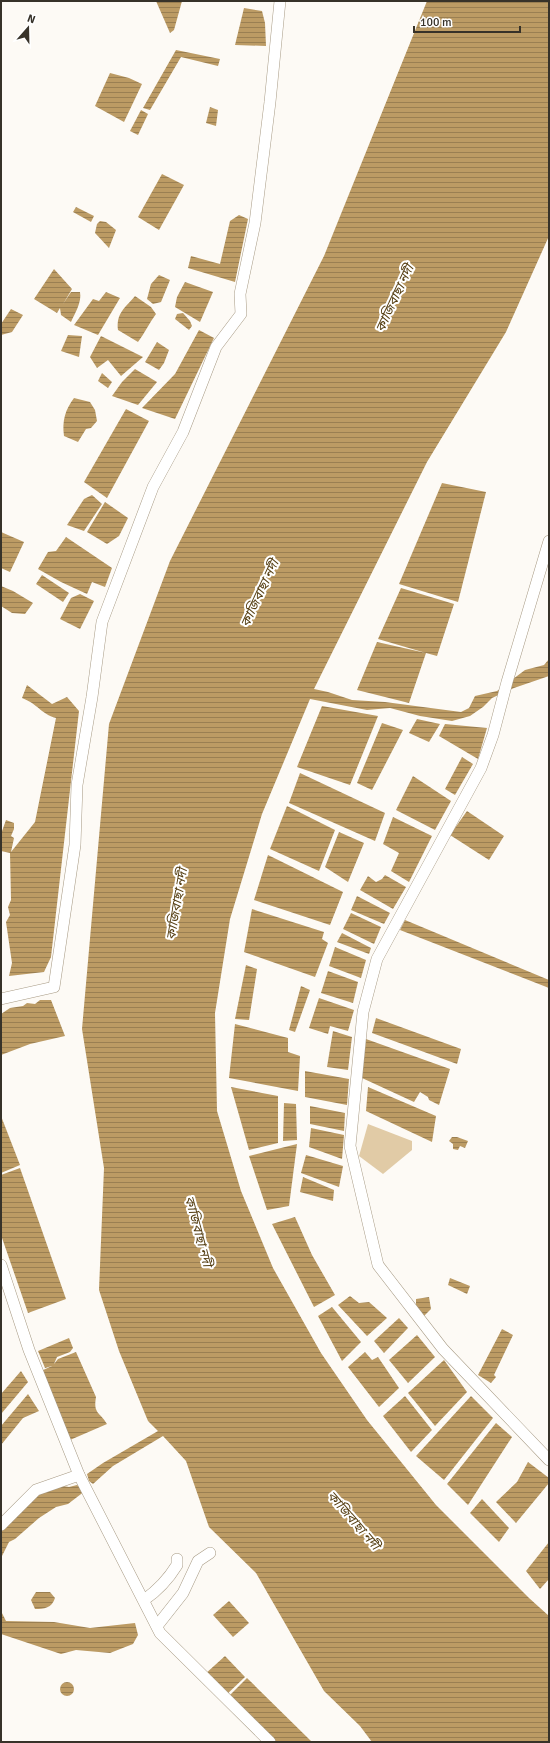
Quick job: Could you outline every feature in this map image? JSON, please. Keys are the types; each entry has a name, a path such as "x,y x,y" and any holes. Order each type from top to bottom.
{"street":[{"path":"1,999 54,987 74,845 77,785 92,697 102,622 153,487 183,432 216,347 240,314 240,294 255,223 270,102 280,1"},
{"path":"549,542 507,682 493,735 481,768 377,959 363,1012 350,1146 378,1265 443,1349 549,1460"},
{"path":"1,1265 29,1350 79,1475 159,1629 270,1742"},
{"path":"1,1525 36,1490 79,1475"},
{"path":"159,1629 183,1594 198,1561 210,1553"},
{"path":"144,1600 154,1594 178,1565 176,1558"}],"shaded area":[{"path":"368,1124 412,1141 412,1150 383,1174 359,1156"}],"water":[{"path":"156,1 182,1 174,30 170,33"},
{"name":"কাজিবাছা নদী","path":"427,1 549,1 549,236 506,332 427,462 314,689 352,700 385,702 461,712 469,708 475,696 497,691 525,670 544,665 549,659 549,676 514,688 492,698 483,707 470,716 452,721 420,716 390,708 367,710 310,699 262,814 230,919 215,1013 217,1111 241,1191 273,1268 321,1353 367,1420 436,1505 549,1616 549,1742 372,1742 360,1726 324,1691 256,1573 209,1527 186,1461 163,1436 113,1466 93,1484 89,1481 87,1474 158,1431 148,1421 119,1351 99,1290 104,1168 82,1029 109,724 170,561 324,256"},
{"path":"244,8 262,11 265,23 266,46 235,45"},
{"path":"176,50 220,59 218,66 181,57 150,110 143,108"},
{"path":"110,73 129,78 142,84 124,122 95,106"},
{"path":"210,107 218,110 216,126 206,123"},
{"path":"141,110 148,114 138,135 130,131"},
{"path":"162,174 184,185 159,230 138,217"},
{"path":"76,207 94,216 91,222 73,212"},
{"path":"239,215 248,219 235,282 188,268 191,256 220,264 230,221"},
{"path":"100,221 106,222 116,230 109,248 95,233 97,224"},
{"path":"54,269 72,289 63,304 71,292 80,292 79,304 71,322 61,315 60,308 57,313 34,299"},
{"path":"159,275 170,280 161,302 153,304 147,299 151,284"},
{"path":"185,282 213,292 200,322 175,307 177,297"},
{"path":"106,292 120,298 98,335 74,325 93,299 99,301"},
{"path":"135,296 151,307 156,314 138,342 118,330 118,319 120,315"},
{"path":"11,309 23,315 12,332 1,335 1,324"},
{"path":"183,313 190,321 192,326 189,330 175,319 177,314"},
{"path":"199,330 214,338 175,419 142,408 175,374"},
{"path":"68,335 82,336 79,357 61,351"},
{"path":"101,336 143,357 121,376 108,360 97,368 90,357"},
{"path":"157,342 169,350 164,363 159,370 145,362"},
{"path":"135,369 157,382 138,405 112,396 122,382"},
{"path":"102,373 112,382 108,388 98,381"},
{"path":"74,398 90,402 95,410 97,421 91,428 86,429 78,442 64,436 63,431 68,407"},
{"path":"126,409 149,421 107,498 84,482"},
{"path":"442,483 486,492 458,602 399,584"},
{"path":"92,495 102,504 84,531 67,525 84,499"},
{"path":"105,502 128,518 119,536 107,544 87,532"},
{"path":"1,532 24,542 10,572 1,568"},
{"path":"66,537 112,568 105,587 92,582 87,594 38,569 48,552 56,551"},
{"path":"42,575 69,593 63,602 36,584"},
{"path":"1,586 13,591 33,603 25,614 12,613 1,606"},
{"path":"401,588 454,604 437,656 378,639"},
{"path":"80,594 94,601 80,629 60,619 71,598"},
{"path":"377,642 426,653 409,703 357,690"},
{"path":"27,685 52,704 67,697 79,711 51,957 44,972 9,976 12,963 6,922 10,915 8,907 11,900 10,853 1,851 1,834 6,820 14,823 14,829 11,836 14,838 11,852 35,822 56,718 22,698"},
{"path":"322,706 378,716 350,785 297,767"},
{"path":"417,719 440,724 429,742 409,733"},
{"path":"382,723 403,730 372,790 357,783"},
{"path":"445,724 487,728 478,759 439,736"},
{"path":"462,757 473,764 455,795 445,789"},
{"path":"300,773 385,813 375,841 289,803"},
{"path":"413,776 451,801 435,830 396,810"},
{"path":"287,806 335,830 319,871 270,849"},
{"path":"467,811 504,836 489,860 450,835"},
{"path":"393,817 432,836 409,882 391,871 399,853 383,844"},
{"path":"339,832 364,843 348,882 325,867"},
{"path":"268,855 343,892 330,925 254,900"},
{"path":"385,875 406,887 393,909 360,890 368,876 376,882 382,879"},
{"path":"357,896 390,913 384,924 351,910"},
{"path":"252,909 324,932 322,939 328,943 315,977 244,952"},
{"path":"351,913 381,927 374,944 343,929"},
{"path":"405,920 549,980 549,988 400,930"},
{"path":"342,933 371,948 369,954 337,942"},
{"path":"335,947 366,960 361,978 329,966"},
{"path":"246,965 257,969 249,1020 235,1019"},
{"path":"328,971 358,982 353,1003 321,993"},
{"path":"301,986 310,990 295,1032 289,1030"},
{"path":"319,998 354,1010 348,1031 330,1026 328,1034 309,1028"},
{"path":"40,1000 51,1000 65,1036 30,1044 1,1055 1,1014 10,1008 23,1006 27,1003 35,1004"},
{"path":"376,1018 461,1049 457,1064 372,1033"},
{"path":"235,1024 288,1038 288,1052 300,1056 298,1091 229,1078"},
{"path":"333,1031 352,1037 348,1070 327,1067"},
{"path":"366,1039 450,1069 439,1105 429,1100 428,1097 420,1092 414,1102 362,1078"},
{"path":"305,1071 349,1079 347,1105 305,1097"},
{"path":"231,1087 278,1096 278,1143 249,1150"},
{"path":"368,1087 436,1116 432,1142 366,1111"},
{"path":"284,1103 296,1104 297,1140 283,1141"},
{"path":"310,1106 345,1113 344,1131 310,1124"},
{"path":"1,1116 20,1165 1,1173"},
{"path":"311,1128 344,1135 342,1159 309,1147"},
{"path":"452,1137 457,1137 468,1141 465,1148 460,1146 458,1150 453,1149 453,1144 449,1141"},
{"path":"297,1144 289,1206 267,1210 249,1156"},
{"path":"306,1155 343,1166 339,1187 301,1173"},
{"path":"20,1168 66,1299 28,1313 1,1235 1,1175"},
{"path":"303,1177 334,1190 333,1201 300,1192"},
{"path":"295,1217 312,1255 335,1295 314,1307 272,1224"},
{"path":"450,1278 470,1286 467,1294 448,1285"},
{"path":"350,1296 359,1303 369,1302 387,1318 367,1336 338,1305"},
{"path":"429,1297 431,1309 424,1316 416,1308 416,1299"},
{"path":"332,1307 361,1342 342,1361 318,1316"},
{"path":"399,1318 408,1328 384,1353 374,1341"},
{"path":"502,1329 513,1335 494,1375 496,1377 491,1383 478,1375"},
{"path":"417,1335 435,1357 408,1383 389,1360"},
{"path":"69,1338 73,1348 70,1352 57,1357 54,1364 58,1359 76,1352 96,1397 96,1410 107,1424 70,1440 41,1371 52,1366 45,1368 38,1351"},
{"path":"365,1352 372,1360 378,1357 399,1388 379,1407 348,1367"},
{"path":"444,1360 467,1392 435,1426 408,1393"},
{"path":"21,1371 28,1382 1,1414 1,1394"},
{"path":"28,1394 39,1411 23,1418 1,1445 1,1426"},
{"path":"405,1396 432,1430 411,1452 383,1416"},
{"path":"471,1396 493,1418 444,1480 416,1456"},
{"path":"496,1423 512,1437 468,1505 447,1484"},
{"path":"528,1462 549,1478 549,1483 516,1523 496,1502 517,1482"},
{"path":"57,1485 69,1487 77,1485 85,1491 68,1504 56,1507 39,1518 15,1539 9,1542 1,1558 1,1531 37,1495"},
{"path":"482,1499 509,1528 499,1542 470,1513"},
{"path":"549,1542 549,1579 540,1589 526,1571"},
{"path":"36,1592 50,1592 55,1598 54,1601 50,1606 42,1609 35,1609 31,1600"},
{"path":"229,1601 249,1623 233,1637 213,1615"},
{"path":"1,1611 6,1621 54,1622 90,1628 135,1623 138,1635 133,1644 110,1653 76,1650 61,1654 1,1634"},
{"path":"225,1656 245,1677 224,1697 204,1675"},
{"path":"247,1678 312,1742 270,1742 226,1699"},
{"path":"64,1682 70,1682 74,1686 74,1692 70,1696 64,1696 60,1692 60,1686"}]}
